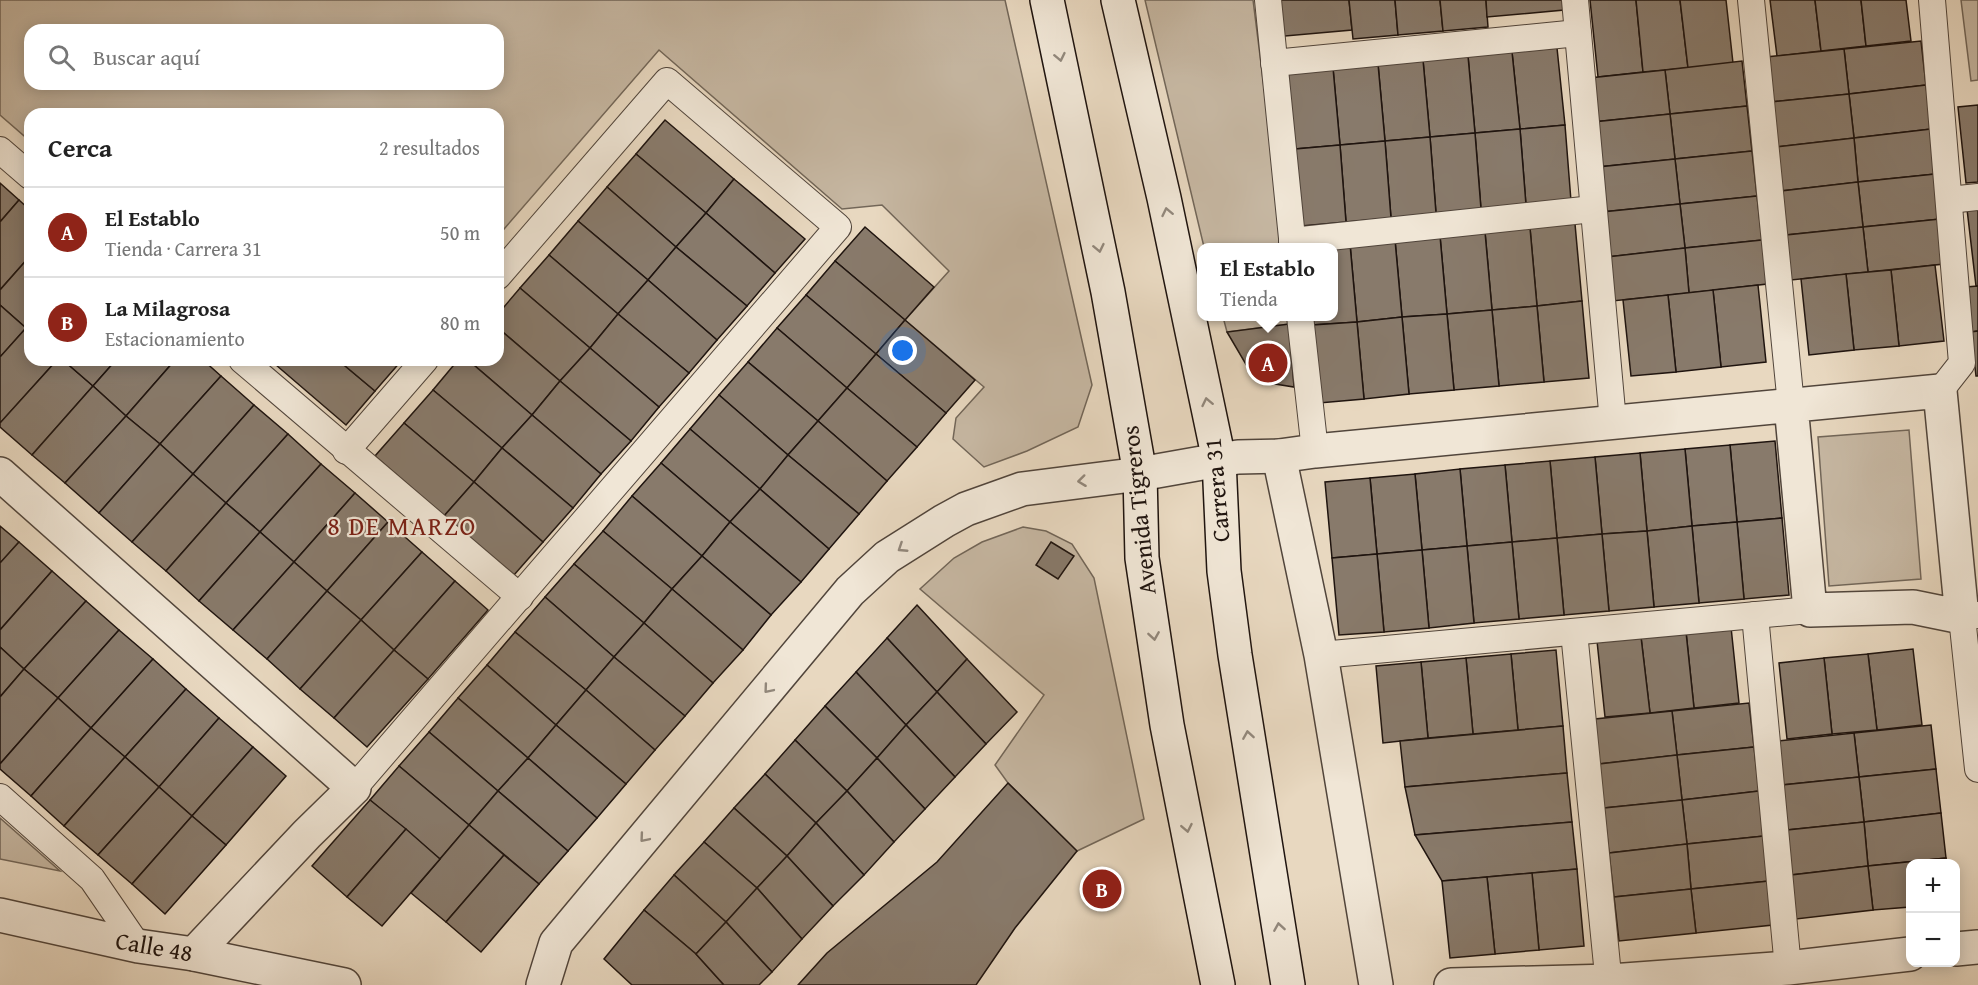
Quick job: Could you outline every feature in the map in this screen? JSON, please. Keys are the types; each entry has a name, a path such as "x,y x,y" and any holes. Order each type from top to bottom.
{"street":[{"name":"Avenida Tigreros","path":"1047,0 1108,292 1140,474 1142,558 1167,725 1218,985"},
{"name":"Carrera 31","path":"1119,0 1164,198 1219,460 1224,570 1235,655 1288,985"},
{"path":"543,985 556,943 850,591 887,557 944,521 966,509 1022,489 1140,474 1238,457 1279,456 1314,451 1613,422 1791,405 1940,391 1970,616 1912,607 1810,610 1791,405"},
{"path":"1279,456 1321,655 1376,985"},
{"path":"0,474 354,788 307,834 194,954"},
{"name":"Calle 48","path":"0,915 138,946 194,954 344,985"},
{"path":"1960,949 1978,947"},
{"path":"1451,985 1611,983 1788,968 1906,955"}],"lane":[{"path":"1268,0 1293,243"},
{"path":"1575,0 1613,422"},
{"path":"1750,0 1791,405"},
{"path":"1932,0 1962,363 1940,391"},
{"path":"1274,63 1578,33"},
{"path":"354,788 838,227 667,81 504,269"},
{"path":"0,150 24,171"},
{"path":"1948,200 1978,196"},
{"path":"1301,243 1593,208"},
{"path":"1301,321 1314,451"},
{"path":"249,366 520,597"},
{"path":"346,451 420,366"},
{"path":"1321,655 1810,610"},
{"path":"1755,615 1788,968"},
{"path":"1970,616 1978,769"},
{"path":"1574,632 1607,965 1611,983"},
{"path":"0,797 92,879 138,946"}],"shaded area":[{"path":"0,0 1005,0 1092,385 1078,427 1027,451 984,467 953,439 956,418 984,387 905,320 949,271 882,205 842,209 659,50 504,229 504,108 24,108 24,136 0,115"},
{"path":"1145,0 1253,0 1283,243 1203,243"},
{"path":"1961,0 1978,0 1978,80 1971,81"},
{"path":"1224,321 1289,321 1289,324 1227,332"},
{"path":"1909,430 1921,579 1829,586 1818,437"},
{"path":"1023,527 1046,531 1072,544 1094,578 1144,819 1077,851 1008,783 995,765 1044,695 920,589 954,558 982,542"},
{"path":"0,818 60,871 0,859"}],"building":[{"path":"1271,0 1349,0 1352,30 1274,37"},
{"path":"1349,0 1395,0 1398,35 1353,39"},
{"path":"1395,0 1440,0 1443,31 1398,35"},
{"path":"1440,0 1486,0 1488,27 1443,31"},
{"path":"1486,0 1563,0 1564,10 1487,17"},
{"path":"1590,0 1636,0 1643,72 1598,77"},
{"path":"1636,0 1680,0 1688,68 1643,72"},
{"path":"1680,0 1726,0 1733,63 1688,68"},
{"path":"1770,0 1815,0 1821,51 1777,56"},
{"path":"1815,0 1861,0 1866,46 1821,51"},
{"path":"1861,0 1906,0 1911,41 1866,46"},
{"path":"1921,41 1926,85 1849,94 1844,49"},
{"path":"1557,48 1565,125 1520,129 1512,52"},
{"path":"1844,49 1849,94 1771,102 1766,57"},
{"path":"1512,52 1520,129 1475,133 1468,56"},
{"path":"1468,56 1475,133 1430,137 1423,60"},
{"path":"1423,60 1430,137 1385,141 1378,64"},
{"path":"1742,61 1747,106 1670,114 1665,70"},
{"path":"1378,64 1385,141 1340,145 1333,68"},
{"path":"1333,68 1340,145 1295,149 1288,72"},
{"path":"1665,70 1670,114 1593,122 1589,78"},
{"path":"1926,85 1931,129 1854,138 1849,94"},
{"path":"1849,94 1854,138 1776,147 1771,102"},
{"path":"1978,105 1978,182 1966,183 1958,107"},
{"path":"1747,106 1752,151 1675,159 1670,114"},
{"path":"1670,114 1675,159 1598,167 1593,122"},
{"path":"665,120 734,179 706,213 636,154"},
{"path":"1565,125 1571,201 1526,205 1520,129"},
{"path":"1520,129 1526,205 1481,209 1475,133"},
{"path":"1931,129 1935,174 1858,182 1854,138"},
{"path":"1475,133 1481,209 1436,213 1430,137"},
{"path":"1430,137 1436,213 1391,218 1385,141"},
{"path":"1854,138 1858,182 1781,191 1776,147"},
{"path":"1385,141 1391,218 1346,222 1340,145"},
{"path":"1340,145 1346,222 1301,226 1295,149"},
{"path":"1752,151 1757,196 1680,204 1675,159"},
{"path":"636,154 706,213 676,247 607,187"},
{"path":"1675,159 1680,204 1602,212 1598,167"},
{"path":"1935,174 1940,219 1863,227 1858,182"},
{"path":"734,179 805,239 775,273 706,213"},
{"path":"1858,182 1863,227 1786,235 1781,191"},
{"path":"0,183 19,200 0,222"},
{"path":"607,187 676,247 648,280 578,221"},
{"path":"1757,196 1762,240 1685,248 1680,204"},
{"path":"19,200 24,205 24,263 0,290 0,222"},
{"path":"1680,204 1685,248 1607,257 1602,212"},
{"path":"1978,208 1978,286 1976,286 1967,209"},
{"path":"706,213 775,273 747,306 676,247"},
{"path":"1940,219 1944,264 1868,272 1863,227"},
{"path":"578,221 648,280 618,314 549,255"},
{"path":"1575,224 1582,301 1537,306 1530,228"},
{"path":"865,227 934,287 905,320 835,261"},
{"path":"1863,227 1868,272 1791,280 1786,235"},
{"path":"1530,228 1537,306 1492,310 1485,232"},
{"path":"1485,232 1492,310 1447,314 1440,236"},
{"path":"1440,236 1447,314 1402,317 1395,240"},
{"path":"1395,240 1402,317 1357,322 1350,244"},
{"path":"1762,240 1767,284 1689,293 1685,248"},
{"path":"1350,244 1357,322 1312,325 1312,321 1338,321 1338,247"},
{"path":"676,247 747,306 717,340 648,280"},
{"path":"1685,248 1689,293 1612,301 1607,257"},
{"path":"549,255 618,314 590,348 520,288"},
{"path":"835,261 905,320 876,354 806,295"},
{"path":"24,263 24,326 0,305 0,290"},
{"path":"1935,265 1944,341 1899,346 1891,270"},
{"path":"1891,270 1899,346 1854,350 1846,274"},
{"path":"1846,274 1854,350 1809,355 1801,279"},
{"path":"648,280 717,340 689,373 618,314"},
{"path":"1758,285 1766,362 1721,367 1713,290"},
{"path":"1978,286 1978,331 1971,332 1966,287"},
{"path":"520,288 590,348 560,381 504,333 504,307"},
{"path":"1713,290 1721,367 1676,372 1668,295"},
{"path":"806,295 876,354 847,388 777,328"},
{"path":"1668,295 1676,372 1631,376 1623,300"},
{"path":"1582,301 1589,378 1544,382 1537,306"},
{"path":"0,305 24,326 24,330 0,357"},
{"path":"1537,306 1544,382 1499,386 1492,310"},
{"path":"1492,310 1499,386 1454,390 1447,314"},
{"path":"618,314 689,373 659,407 590,348"},
{"path":"1447,314 1454,390 1409,394 1402,317"},
{"path":"1402,317 1409,394 1364,399 1357,322"},
{"path":"905,320 975,380 946,413 876,354"},
{"path":"1357,322 1364,399 1319,403 1312,325"},
{"path":"1289,324 1294,387 1275,384 1251,373 1227,332"},
{"path":"777,328 847,388 818,421 748,362"},
{"path":"24,330 24,366 52,366 0,423 0,357"},
{"path":"1978,331 1978,376 1976,376 1971,332"},
{"path":"504,333 560,381 532,415 475,366 504,366"},
{"path":"590,348 659,407 631,441 560,381"},
{"path":"876,354 946,413 917,447 847,388"},
{"path":"748,362 818,421 788,455 719,395"},
{"path":"52,366 70,366 93,386 32,455 0,427 0,423"},
{"path":"70,366 111,366 93,386"},
{"path":"111,366 170,366 126,416 93,386"},
{"path":"170,366 210,366 221,376 160,444 126,416"},
{"path":"277,366 345,366 375,391 346,425"},
{"path":"345,366 397,366 375,391"},
{"path":"453,366 475,366 532,415 502,448 433,390"},
{"path":"221,376 254,405 193,474 160,444"},
{"path":"560,381 631,441 601,474 532,415"},
{"path":"93,386 126,416 65,483 32,455"},
{"path":"847,388 917,447 887,481 818,421"},
{"path":"433,390 502,448 474,482 404,423"},
{"path":"719,395 788,455 760,489 690,429"},
{"path":"254,405 288,434 226,503 193,474"},
{"path":"532,415 601,474 573,508 502,448"},
{"path":"126,416 160,444 99,513 65,483"},
{"path":"818,421 887,481 859,514 788,455"},
{"path":"404,423 474,482 444,516 375,456"},
{"path":"690,429 760,489 730,522 661,463"},
{"path":"288,434 321,464 260,532 226,503"},
{"path":"1775,441 1782,518 1737,522 1730,445"},
{"path":"160,444 193,474 132,542 99,513"},
{"path":"1730,445 1737,522 1692,526 1685,449"},
{"path":"502,448 573,508 543,542 474,482"},
{"path":"1685,449 1692,526 1647,531 1640,453"},
{"path":"1640,453 1647,531 1602,534 1595,457"},
{"path":"788,455 859,514 829,549 760,489"},
{"path":"1595,457 1602,534 1557,538 1550,461"},
{"path":"1550,461 1557,538 1512,542 1505,465"},
{"path":"661,463 730,522 702,556 632,496"},
{"path":"321,464 355,493 294,562 260,532"},
{"path":"1505,465 1512,542 1467,546 1460,469"},
{"path":"1460,469 1467,546 1422,550 1415,474"},
{"path":"193,474 226,503 166,571 132,542"},
{"path":"1415,474 1422,550 1377,554 1370,478"},
{"path":"1370,478 1377,554 1332,558 1325,482"},
{"path":"474,482 543,542 514,575 444,516"},
{"path":"760,489 829,549 801,582 730,522"},
{"path":"355,493 388,522 327,591 294,562"},
{"path":"632,496 702,556 672,589 603,531"},
{"path":"226,503 260,532 199,601 166,571"},
{"path":"1782,518 1789,595 1744,599 1737,522"},
{"path":"388,522 422,552 361,620 327,591"},
{"path":"730,522 801,582 771,615 702,556"},
{"path":"1737,522 1744,599 1699,603 1692,526"},
{"path":"0,526 19,542 0,563"},
{"path":"1692,526 1699,603 1654,607 1647,531"},
{"path":"603,531 672,589 644,623 574,564"},
{"path":"1647,531 1654,607 1609,611 1602,534"},
{"path":"260,532 294,562 233,630 199,601"},
{"path":"1602,534 1609,611 1564,615 1557,538"},
{"path":"1557,538 1564,615 1519,619 1512,542"},
{"path":"19,542 52,571 0,630 0,563"},
{"path":"1051,542 1074,556 1058,579 1036,565"},
{"path":"1512,542 1519,619 1474,623 1467,546"},
{"path":"1467,546 1474,623 1429,628 1422,550"},
{"path":"1422,550 1429,628 1384,632 1377,554"},
{"path":"422,552 455,581 394,650 361,620"},
{"path":"1377,554 1384,632 1339,635 1332,558"},
{"path":"702,556 771,615 743,650 672,589"},
{"path":"294,562 327,591 267,659 233,630"},
{"path":"574,564 644,623 614,657 545,597"},
{"path":"52,571 86,601 24,669 0,647 0,630"},
{"path":"455,581 488,610 428,679 394,650"},
{"path":"672,589 743,650 713,683 644,623"},
{"path":"327,591 361,620 300,689 267,659"},
{"path":"545,597 614,657 586,690 515,632"},
{"path":"86,601 119,630 58,698 24,669"},
{"path":"917,605 967,659 937,692 887,638"},
{"path":"361,620 394,650 334,718 300,689"},
{"path":"644,623 713,683 685,716 614,657"},
{"path":"1731,627 1739,703 1694,708 1686,632"},
{"path":"119,630 153,659 91,728 58,698"},
{"path":"515,632 586,690 556,725 487,665"},
{"path":"1686,632 1694,708 1650,713 1641,637"},
{"path":"1641,637 1650,713 1605,717 1597,641"},
{"path":"887,638 937,692 906,725 856,672"},
{"path":"0,647 24,669 0,697"},
{"path":"1913,649 1922,725 1877,730 1868,654"},
{"path":"394,650 428,679 367,747 334,718"},
{"path":"1556,650 1563,726 1518,730 1511,654"},
{"path":"1511,654 1518,730 1473,734 1466,658"},
{"path":"1868,654 1877,730 1832,734 1824,658"},
{"path":"614,657 685,716 655,750 586,690"},
{"path":"1466,658 1473,734 1428,738 1421,662"},
{"path":"1824,658 1832,734 1787,739 1779,663"},
{"path":"153,659 186,689 125,757 91,728"},
{"path":"967,659 1017,712 986,744 937,692"},
{"path":"1421,662 1428,738 1383,743 1376,666"},
{"path":"487,665 556,725 528,758 458,698"},
{"path":"24,669 58,698 0,764 0,697"},
{"path":"856,672 906,725 877,758 825,706"},
{"path":"186,689 219,718 159,787 125,757"},
{"path":"586,690 655,750 626,784 556,725"},
{"path":"937,692 986,744 955,777 906,725"},
{"path":"58,698 91,728 31,796 0,769 0,764"},
{"path":"458,698 528,758 498,791 429,732"},
{"path":"1749,703 1754,747 1677,755 1672,711"},
{"path":"825,706 877,758 847,791 795,740"},
{"path":"1672,711 1677,755 1599,764 1595,719"},
{"path":"219,718 253,747 192,816 159,787"},
{"path":"556,725 626,784 597,818 528,758"},
{"path":"906,725 955,777 925,809 877,758"},
{"path":"1931,725 1936,769 1859,777 1854,733"},
{"path":"1563,726 1567,773 1405,787 1400,741"},
{"path":"91,728 125,757 64,826 31,796"},
{"path":"429,732 498,791 469,825 399,766"},
{"path":"1854,733 1859,777 1782,785 1777,741"},
{"path":"795,740 847,791 816,823 765,774"},
{"path":"253,747 286,776 226,845 192,816"},
{"path":"1754,747 1759,791 1682,800 1677,755"},
{"path":"1677,755 1682,800 1604,808 1599,764"},
{"path":"125,757 159,787 98,855 64,826"},
{"path":"528,758 597,818 568,851 498,791"},
{"path":"877,758 925,809 894,842 847,791"},
{"path":"399,766 469,825 440,859 370,800"},
{"path":"1936,769 1941,813 1864,822 1859,777"},
{"path":"1567,773 1572,822 1415,835 1405,787"},
{"path":"765,774 816,823 787,856 734,808"},
{"path":"1859,777 1864,822 1787,830 1782,785"},
{"path":"1008,783 1077,851 1015,928 976,985 798,985 827,953 937,862"},
{"path":"159,787 192,816 132,884 98,855"},
{"path":"498,791 568,851 539,884 469,825"},
{"path":"847,791 894,842 864,875 816,823"},
{"path":"1759,791 1764,836 1687,844 1682,800"},
{"path":"370,800 406,829 347,897 312,866"},
{"path":"1682,800 1687,844 1609,853 1604,808"},
{"path":"734,808 787,856 757,888 704,842"},
{"path":"1941,813 1946,858 1906,859 1906,862 1868,866 1864,822"},
{"path":"192,816 226,845 165,914 132,884"},
{"path":"1572,822 1577,869 1442,881 1415,835"},
{"path":"1864,822 1868,866 1791,875 1787,830"},
{"path":"816,823 864,875 833,906 787,856"},
{"path":"469,825 504,855 446,922 411,893"},
{"path":"406,829 440,859 382,926 347,897"},
{"path":"1764,836 1769,881 1691,889 1687,844"},
{"path":"704,842 757,888 726,922 674,875"},
{"path":"1687,844 1691,889 1614,897 1609,853"},
{"path":"504,855 539,884 481,952 446,922"},
{"path":"787,856 833,906 802,939 757,888"},
{"path":"1906,862 1906,907 1873,910 1868,866"},
{"path":"1868,866 1873,910 1796,919 1791,875"},
{"path":"1577,869 1584,946 1539,950 1532,873"},
{"path":"1532,873 1539,950 1495,954 1487,877"},
{"path":"674,875 726,922 696,954 644,910"},
{"path":"1487,877 1495,954 1450,958 1442,881"},
{"path":"1769,881 1773,925 1696,933 1691,889"},
{"path":"757,888 802,939 772,972 726,922"},
{"path":"1691,889 1696,933 1619,941 1614,897"},
{"path":"644,910 696,954 724,985 632,985 604,959"},
{"path":"726,922 772,972 759,985 724,985 696,954"}],"place":[{"name":"El Establo","path":"1268,363"},
{"name":"La Milagrosa","path":"1102,889"}],"district":[{"name":"8 DE MARZO","path":"402,526"}]}
